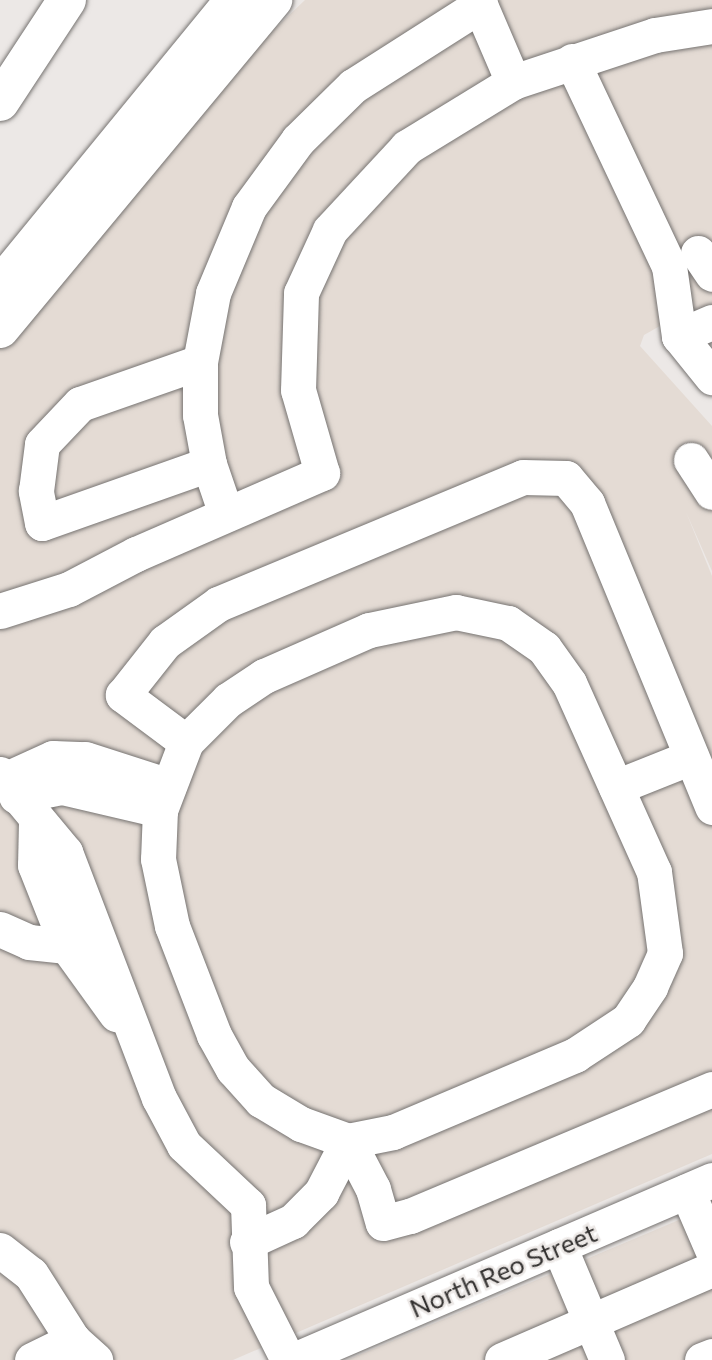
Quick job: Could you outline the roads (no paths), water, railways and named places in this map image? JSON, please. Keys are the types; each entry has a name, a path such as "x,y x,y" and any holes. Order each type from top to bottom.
{"highway":[{"path":"0,102 67,0"},
{"path":"0,286 234,0"},
{"path":"0,329 273,0"}],"street":[{"path":"226,514 209,464 200,415 200,362 212,293 249,207 298,140 353,86 481,5 513,82"},
{"path":"0,611 69,589 226,514 322,473 298,390 301,293 330,230 407,148 513,82 655,35 712,26"},
{"path":"572,61 669,266 679,336 712,377"},
{"path":"679,336 712,322"},
{"path":"200,362 80,404 42,444 36,491 42,523 209,464"},
{"path":"691,460 712,492"},
{"path":"186,742 123,695 165,642 218,604 523,477 566,478 587,503 712,807"},
{"path":"456,612 508,623 544,648 569,683 616,787 654,872 665,953 650,987 628,1020 575,1055 393,1132 348,1141 301,1124 261,1100 233,1069 214,1035 172,926 158,859 165,798 186,742 228,701 264,676 369,630 456,612"},
{"path":"616,787 691,757"},
{"path":"11,791 53,758 85,758 165,798"},
{"path":"11,791 35,865 67,946 145,1055"},
{"path":"11,791 65,852 145,1055 159,1098 184,1145 248,1205 247,1242 251,1287 304,1358"},
{"path":"0,929 29,942 67,946"},
{"path":"348,1141 373,1189 383,1223 410,1216 712,1089"},
{"path":"247,1242 293,1221 321,1192 348,1141"},
{"path":"699,1185 712,1250"},
{"name":"North Reo Street","path":"304,1358 699,1185"},
{"path":"559,1246 607,1360"},
{"path":"0,1250 31,1275 84,1350 32,1360"},
{"path":"502,1360 712,1269"},
{"path":"702,1360 712,1356"}]}
